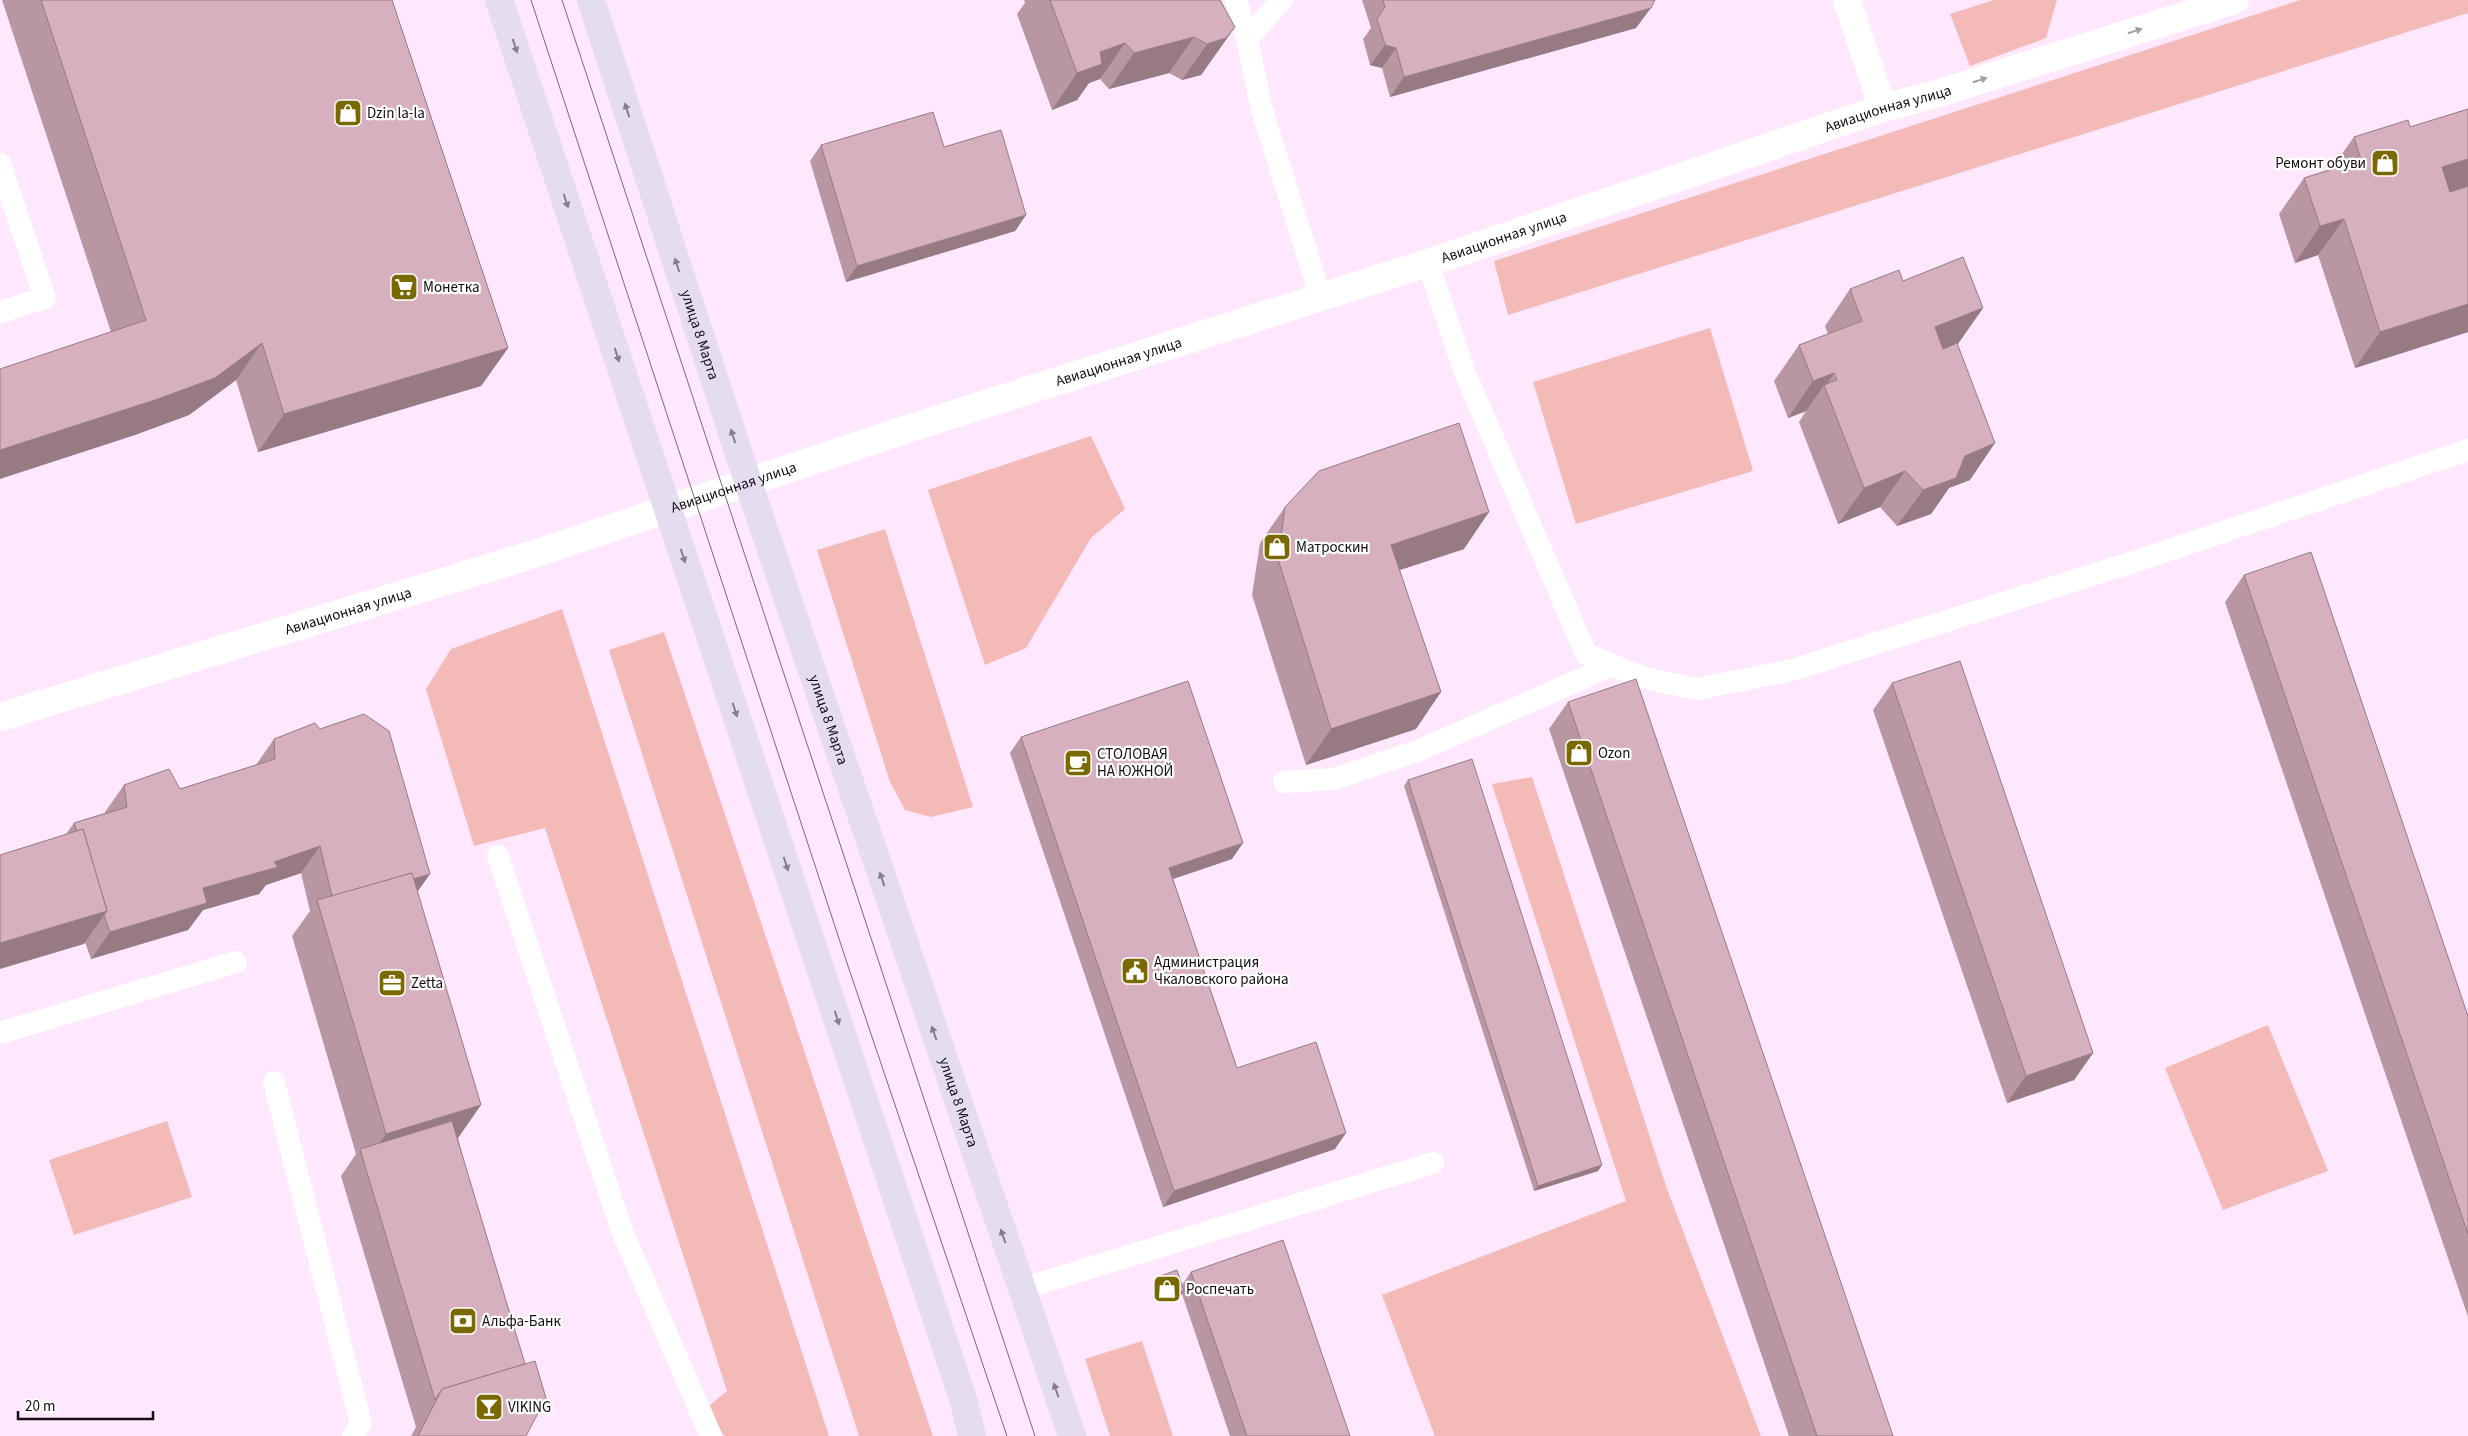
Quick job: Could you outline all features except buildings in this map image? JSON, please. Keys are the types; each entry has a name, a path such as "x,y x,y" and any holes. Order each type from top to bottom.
{"main road":[{"path":"499,0 964,1402 972,1436"},
{"name":"улица 8 Марта","path":"591,0 748,482 1072,1436"}],"street":[{"path":"1847,0 1883,108"},
{"name":"Авиационная улица","path":"0,717 544,550 748,482 1428,263 1883,108 1954,88 2235,0"}],"lane":[{"path":"1236,0 1248,39 1262,110 1321,298"},
{"path":"1248,39 1282,0"},
{"path":"0,164 45,298 0,312"},
{"path":"1428,263 1465,373 1586,654 1644,678 1697,690 1792,670 2155,555 2468,450"},
{"path":"1284,782 1334,779 1420,750 1613,665"},
{"path":"498,856 622,1231 711,1436"},
{"path":"0,1033 236,962"},
{"path":"274,1082 361,1424 353,1436"},
{"path":"1021,1289 1434,1164"}],"shaded area":[{"path":"1994,0 2057,0 2046,38 1970,66 1950,14"},
{"path":"2300,0 2468,0 2468,13 1508,315 1494,261"},
{"path":"1710,328 1753,471 1576,524 1533,382"},
{"path":"1091,436 1125,509 1091,538 1026,648 985,665 928,490"},
{"path":"885,529 973,807 931,817 905,810 890,782 817,550"},
{"path":"562,609 829,1436 725,1436 699,1414 727,1391 545,828 474,846 426,689 451,649"},
{"path":"664,632 933,1436 859,1436 609,650"},
{"path":"1532,777 1667,1189 1761,1436 1435,1436 1382,1295 1626,1201 1492,784"},
{"path":"2268,1025 2328,1171 2223,1210 2165,1068"},
{"path":"167,1121 192,1197 74,1235 49,1160"},
{"path":"1142,1341 1173,1436 1110,1436 1085,1359"}],"tram line":[{"path":"531,0 847,963 1007,1436"},
{"path":"562,0 1035,1436"}],"place":[{"name":"Dzin la-la","path":"348,113"},
{"name":"Ремонт обуви","path":"2385,163"},
{"name":"Монетка","path":"404,287"},
{"name":"Матроскин","path":"1277,547"},
{"name":"Ozon","path":"1579,753"},
{"name":"СТОЛОВАЯ НА ЮЖНОЙ","path":"1078,763"},
{"name":"Администрация Чкаловского района","path":"1135,971"},
{"name":"Zetta","path":"392,983"},
{"name":"Роспечать","path":"1167,1289"},
{"name":"Альфа-Банк","path":"463,1321"},
{"name":"VIKING","path":"489,1407"}]}
